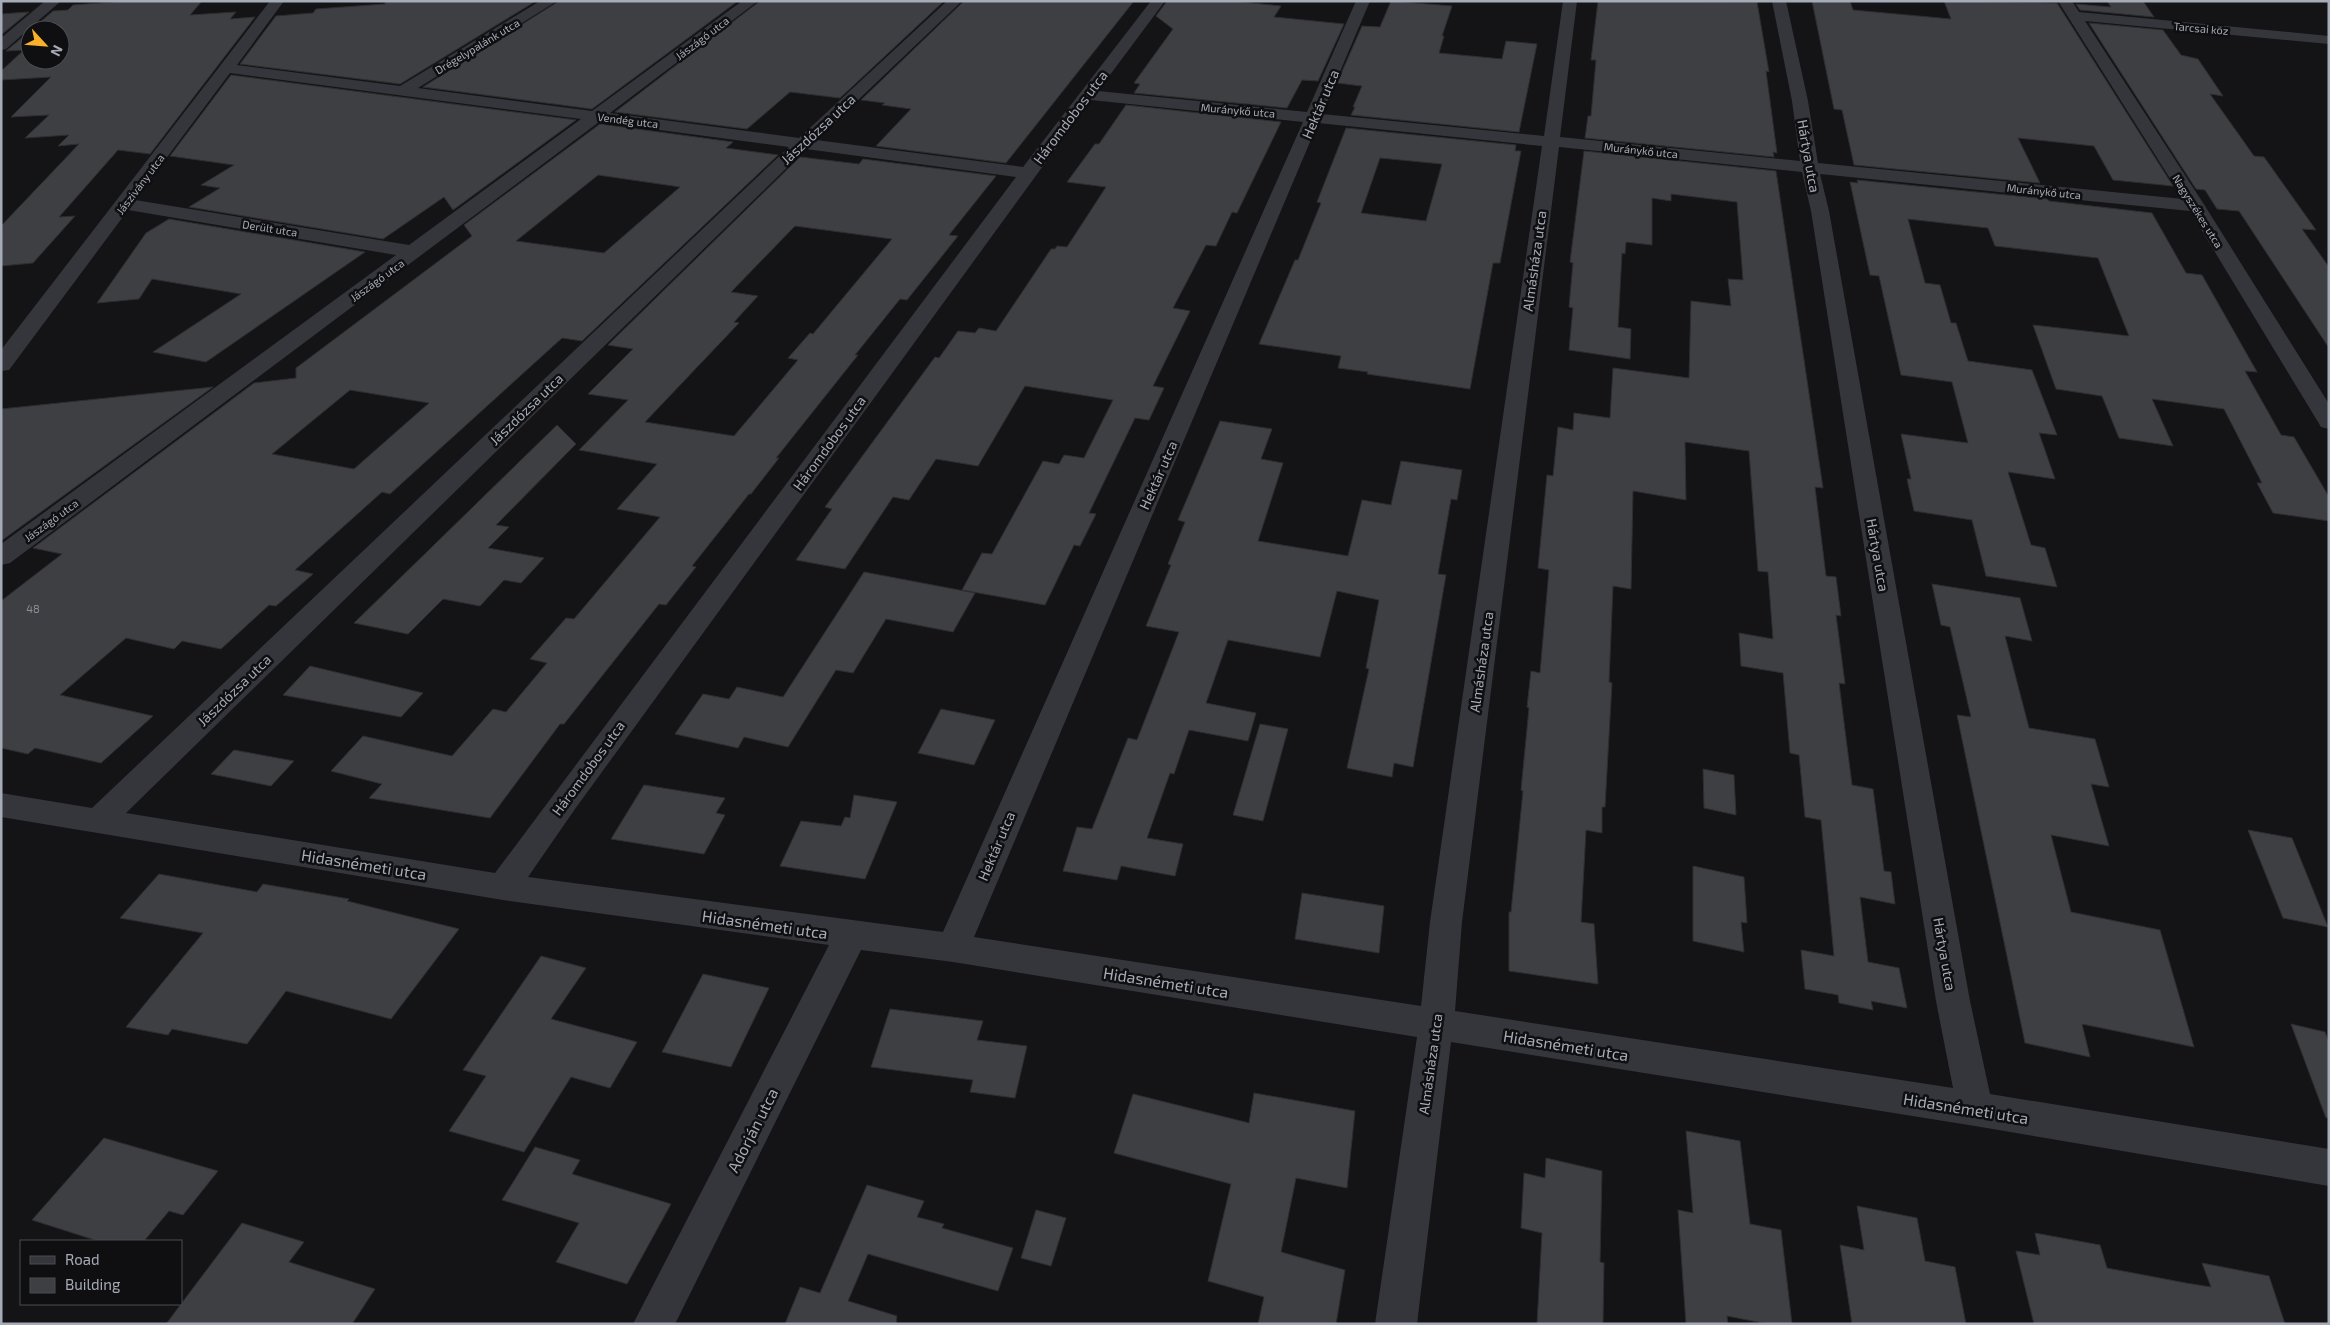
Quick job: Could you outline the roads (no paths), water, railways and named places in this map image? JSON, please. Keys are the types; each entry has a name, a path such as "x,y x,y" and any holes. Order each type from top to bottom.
{"street":[{"path":"1,46 54,1"},
{"name":"Jászivány utca","path":"1,365 125,204 277,1"},
{"name":"Drégelypalánk utca","path":"404,90 550,1"},
{"name":"Jászágó utca","path":"1,557 752,1"},
{"name":"Jászdózsa utca","path":"99,820 803,143 955,1"},
{"name":"Háromdobos utca","path":"503,887 564,801 1028,173 1158,1"},
{"name":"Hektár utca","path":"953,948 1363,1"},
{"name":"Almásháza utca","path":"1396,1324 1436,1025 1448,912 1570,1"},
{"name":"Hártya utca","path":"1780,1 1800,101 1810,168 1820,211 1953,1001 1974,1109"},
{"name":"Tarcsai köz","path":"2069,9 2329,40"},
{"name":"Nagyszékes utca","path":"2069,9 2196,206 2329,422"},
{"name":"Vendég utca","path":"228,68 1028,173"},
{"name":"Muránykő utca","path":"1086,95 2196,206"},
{"name":"Derült utca","path":"125,204 415,252"},
{"name":"Hidasnémeti utca","path":"1,805 503,887 851,936 953,948 1974,1109 2329,1168"},
{"name":"Adorján utca","path":"652,1324 851,936"}]}
